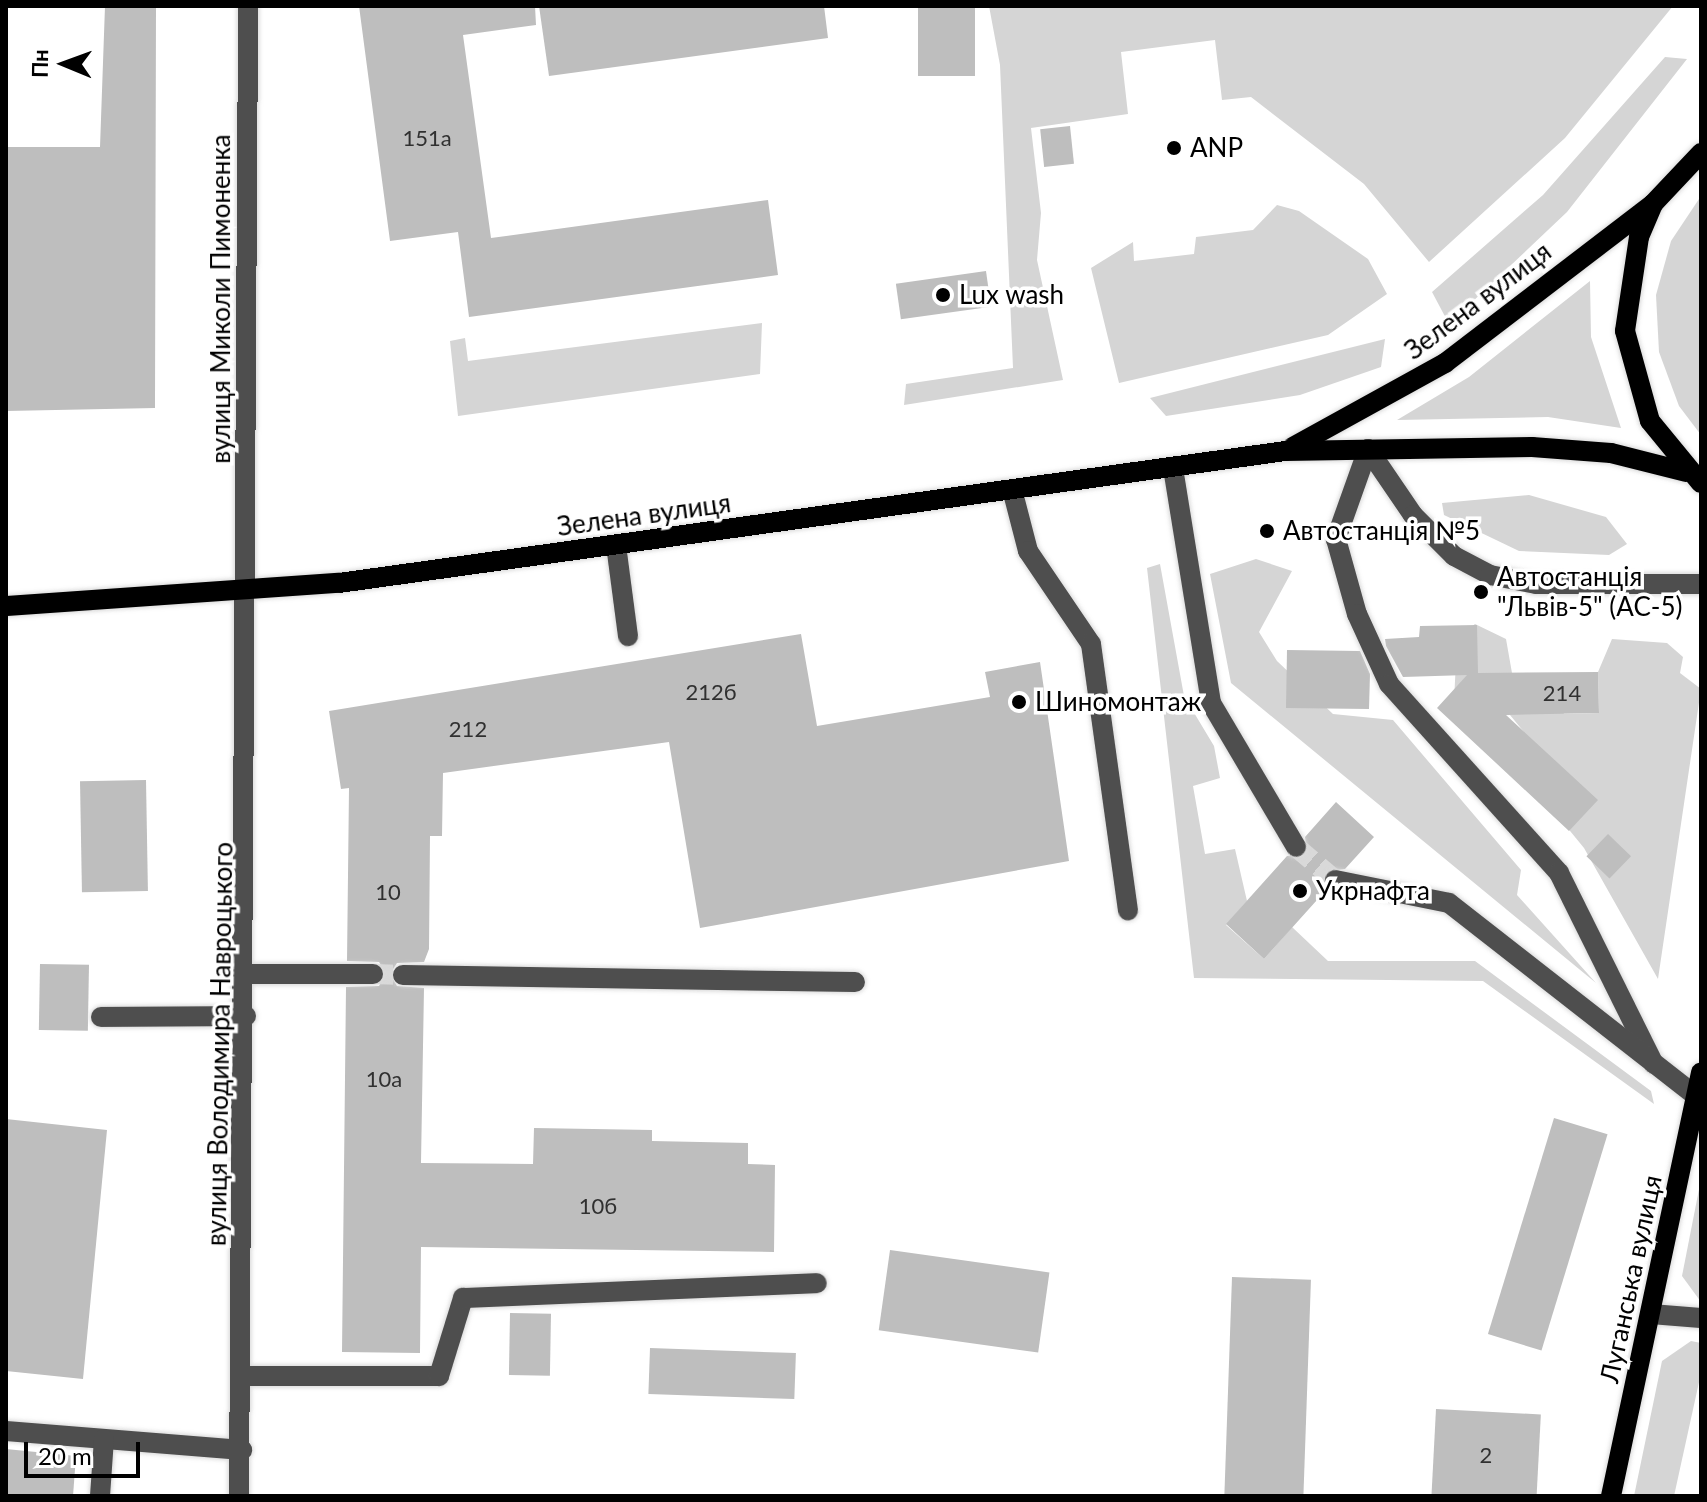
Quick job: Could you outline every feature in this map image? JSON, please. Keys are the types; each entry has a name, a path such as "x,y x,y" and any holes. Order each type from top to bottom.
{"main road":[{"path":"1697,481 1650,421 1627,352 1630,268 1653,204 1684,167 1701,138"},
{"path":"1684,167 1701,153"},
{"name":"Зелена вулиця","path":"1285,451 1445,363 1653,204"},
{"name":"Зелена вулиця","path":"6,606 246,592 1013,493 1285,451 1595,452 1697,481"},
{"name":"Луганська вулиця","path":"1611,1496 1701,1072"}],"street":[{"name":"вулиця Миколи Пимоненка","path":"246,592 248,6"},
{"path":"1368,449 1413,515 1454,556 1490,575 1536,584 1701,584"},
{"path":"1368,449 1336,539 1357,614 1389,684 1559,873 1654,1064"},
{"path":"1173,468 1211,703 1296,847"},
{"path":"1013,493 1028,551 1091,644 1128,910"},
{"path":"616,545 628,636"},
{"name":"вулиця Володимира Навроцького","path":"239,1496 247,974 246,592"},
{"path":"1335,880 1449,903 1696,1096"},
{"path":"247,974 373,974"},
{"path":"403,975 855,982"},
{"path":"101,1017 246,1016"},
{"path":"242,1376 439,1376 463,1298 817,1283"},
{"path":"1651,1314 1701,1318"},
{"path":"6,1431 242,1450"},
{"path":"100,1496 104,1439"}],"shaded area":[{"path":"989,6 1673,6 1565,138 1429,262 1364,184 1251,97 1222,100 1215,40 1121,52 1128,114 1031,128 1041,213 1037,260 1063,380 904,405 906,384 1013,368 1000,65"},
{"path":"1665,57 1687,59 1567,212 1449,324 1432,292 1543,195"},
{"path":"1701,196 1701,435 1679,406 1659,352 1656,295 1671,241"},
{"path":"1277,205 1299,211 1368,259 1387,294 1328,335 1119,383 1091,268 1133,242 1134,261 1194,254 1196,237 1253,230"},
{"path":"1590,281 1591,337 1621,428 1548,417 1397,420 1469,377"},
{"path":"762,323 760,374 458,416 450,341 465,338 468,361"},
{"path":"1385,339 1381,367 1300,395 1166,416 1150,398"},
{"path":"1529,495 1606,517 1627,544 1609,555 1519,551 1444,515 1442,503"},
{"path":"1256,559 1292,571 1259,632 1277,661 1333,714 1393,720 1521,870 1517,895 1596,983 1231,683 1210,574"},
{"path":"1160,564 1184,696 1214,746 1220,778 1193,786 1205,854 1235,849 1247,901 1226,925 1264,959 1292,927 1328,961 1475,961 1651,1091 1654,1104 1483,981 1194,978 1147,568"},
{"path":"1475,624 1506,639 1512,673 1558,694 1564,714 1599,713 1598,672 1612,639 1667,643 1683,657 1680,673 1701,689 1658,979 1584,848 1507,754 1524,732 1510,715 1486,716 1454,702 1457,639"},
{"path":"1701,1179 1701,1302 1682,1276"},
{"path":"1691,1341 1701,1343 1701,1373 1674,1496 1634,1496 1662,1361"}],"building":[{"path":"105,6 156,6 155,408 6,411 6,147 100,147"},
{"path":"359,6 535,6 536,25 463,35 491,238 768,200 778,275 469,317 458,232 390,241"},
{"path":"539,6 824,6 828,38 549,76"},
{"path":"918,6 975,6 975,76 918,76"},
{"path":"1070,126 1074,164 1044,167 1040,129"},
{"name":"Lux wash","path":"986,271 991,307 901,319 896,284"},
{"path":"1477,625 1478,673 1598,672 1599,713 1506,715 1598,800 1569,831 1437,708 1467,675 1403,677 1386,646 1385,639 1419,637 1420,626"},
{"path":"801,634 817,726 990,697 985,672 1040,662 1069,861 700,928 669,742 443,773 442,836 430,836 429,949 424,962 397,963 390,974 397,986 424,988 421,1163 533,1164 534,1128 652,1130 652,1141 748,1143 748,1164 775,1165 774,1252 421,1247 420,1353 342,1352 346,987 379,986 386,973 379,962 347,961 349,788 341,789 329,711"},
{"path":"1287,650 1360,651 1370,674 1369,709 1286,708"},
{"path":"146,780 148,891 82,892 80,781"},
{"path":"1336,802 1374,837 1345,869 1326,871 1326,890 1264,959 1226,924 1287,856 1307,854 1305,837"},
{"path":"1608,834 1631,856 1609,879 1586,856"},
{"path":"40,964 89,965 88,1031 39,1030"},
{"path":"1554,1118 1608,1134 1541,1350 1488,1334"},
{"path":"6,1119 107,1130 83,1379 6,1371"},
{"path":"890,1250 1049,1272 1038,1353 879,1330"},
{"path":"1232,1277 1311,1280 1303,1496 1224,1496"},
{"path":"510,1313 551,1314 550,1376 509,1375"},
{"path":"650,1348 796,1353 794,1399 648,1394"},
{"path":"1436,1409 1541,1414 1537,1496 1431,1496"},
{"path":"6,1449 76,1456 73,1496 6,1496"}],"tunnel":[{"path":"1296,847 1335,880"},
{"path":"373,974 403,975"}],"place":[{"name":"ANP","path":"1174,148"},
{"name":"Lux wash","path":"943,295"},
{"name":"Автостанція №5","path":"1267,531"},
{"name":"Автостанція \"Львів-5\" (АС-5)","path":"1481,592"},
{"name":"Шиномонтаж","path":"1019,702"},
{"name":"Укрнафта","path":"1300,891"}]}
